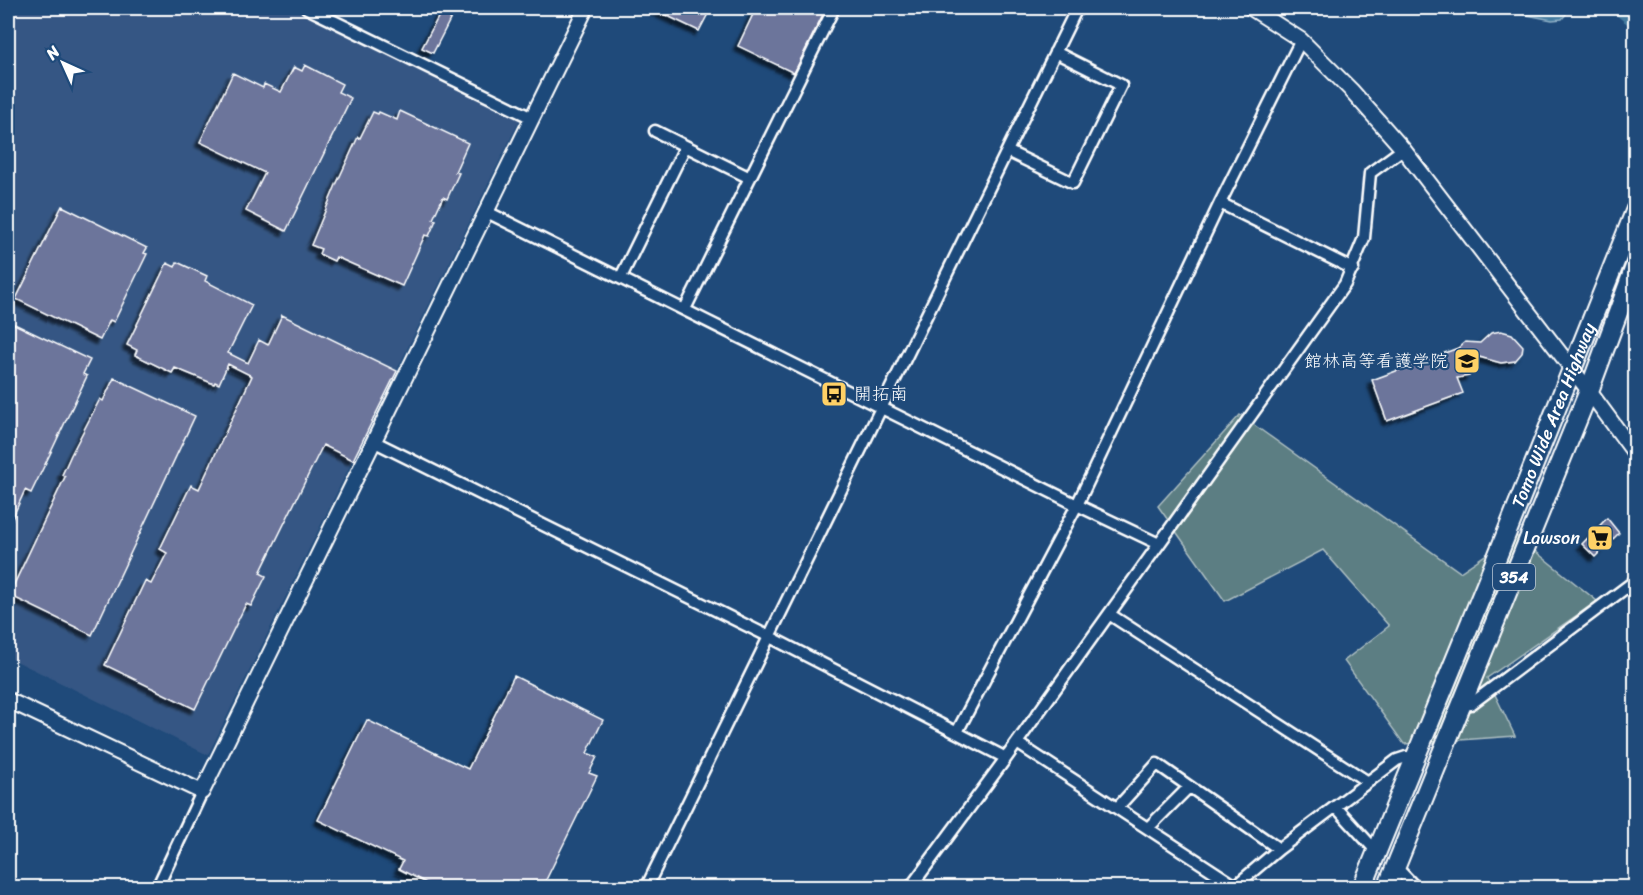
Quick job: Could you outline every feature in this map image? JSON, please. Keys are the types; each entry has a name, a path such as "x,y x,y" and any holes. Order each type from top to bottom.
{"highway":[{"name":"Tomo Wide Area Highway","path":"1362,888 1635,209"},
{"name":"Tomo Wide Area Highway","path":"1387,888 1589,391 1635,264"}],"street":[{"path":"307,8 532,117"},
{"path":"157,888 485,211 586,8"},
{"path":"685,309 834,8"},
{"path":"646,888 1077,8"},
{"path":"1251,8 1301,40 1351,90 1403,149 1589,391 1635,455"},
{"path":"957,732 1077,505 1220,203 1301,40"},
{"path":"1007,151 1073,183 1121,85 1055,52"},
{"path":"655,131 750,178"},
{"path":"621,277 685,147"},
{"path":"910,888 1017,743 1339,294 1353,269 1364,238 1370,173 1403,149"},
{"path":"1220,203 1353,269"},
{"path":"485,211 1159,544"},
{"path":"373,441 770,637 1006,758"},
{"path":"1460,705 1471,704 1635,580"},
{"path":"1109,614 1368,782"},
{"path":"8,702 202,792"},
{"path":"1017,743 1235,887 1279,849 1397,760 1406,757 1416,758"},
{"path":"1117,808 1157,764 1279,849"},
{"path":"1148,828 1189,787"},
{"path":"1336,807 1377,852"},
{"path":"1396,867 1416,888"}],"shaded area":[{"path":"8,8 296,8 521,117 208,755 8,657"},
{"path":"1493,8 1571,8 1562,19 1552,20"}],"green space":[{"path":"1240,415 1460,572 1515,535 1597,601 1487,678 1515,736 1404,744 1344,661 1389,626 1323,550 1225,601 1158,506"}],"building":[{"path":"443,8 456,8 433,53 422,48"},
{"path":"651,8 711,8 699,31"},
{"path":"756,8 826,8 794,73 738,46"},
{"path":"305,65 342,84 338,92 351,98 286,231 246,211 265,173 200,142 233,73 263,88 264,84 281,92 294,67 302,71"},
{"path":"400,111 468,143 455,172 459,173 447,199 443,197 433,219 436,220 429,236 425,235 402,286 336,257 334,261 319,254 321,249 311,245 358,137 360,138 373,112 378,114 379,112 397,120"},
{"path":"62,206 147,248 144,253 147,254 114,322 110,320 100,340 16,299"},
{"path":"177,262 207,276 205,281 252,305 228,353 248,363 259,340 268,345 282,315 397,371 353,460 323,445 260,573 266,576 251,606 246,604 195,709 105,665 145,581 151,584 167,553 160,549 191,485 199,489 252,376 228,364 219,384 215,382 214,384 175,368 172,373 135,355 137,350 127,345 167,263 175,267"},
{"path":"8,321 90,360 83,374 87,376 31,493 25,490 8,528"},
{"path":"1501,331 1512,334 1523,346 1522,353 1515,361 1501,363 1479,357 1469,376 1457,378 1463,393 1387,421 1372,380 1458,348 1465,342 1480,343 1491,333"},
{"path":"114,378 195,416 92,635 9,595 65,477 62,475 71,455 100,399 103,401"},
{"path":"1607,518 1619,533 1595,557 1582,544"},
{"path":"514,676 603,720 587,753 597,757 589,773 597,776 542,888 436,888 399,869 403,861 318,820 367,720 468,769"}],"waterway":[{"path":"1625,8 1636,17"}],"place":[{"name":"館林高等看護学院","path":"1467,361"},
{"name":"開拓南","path":"834,394"},
{"name":"Lawson","path":"1600,538"}]}
